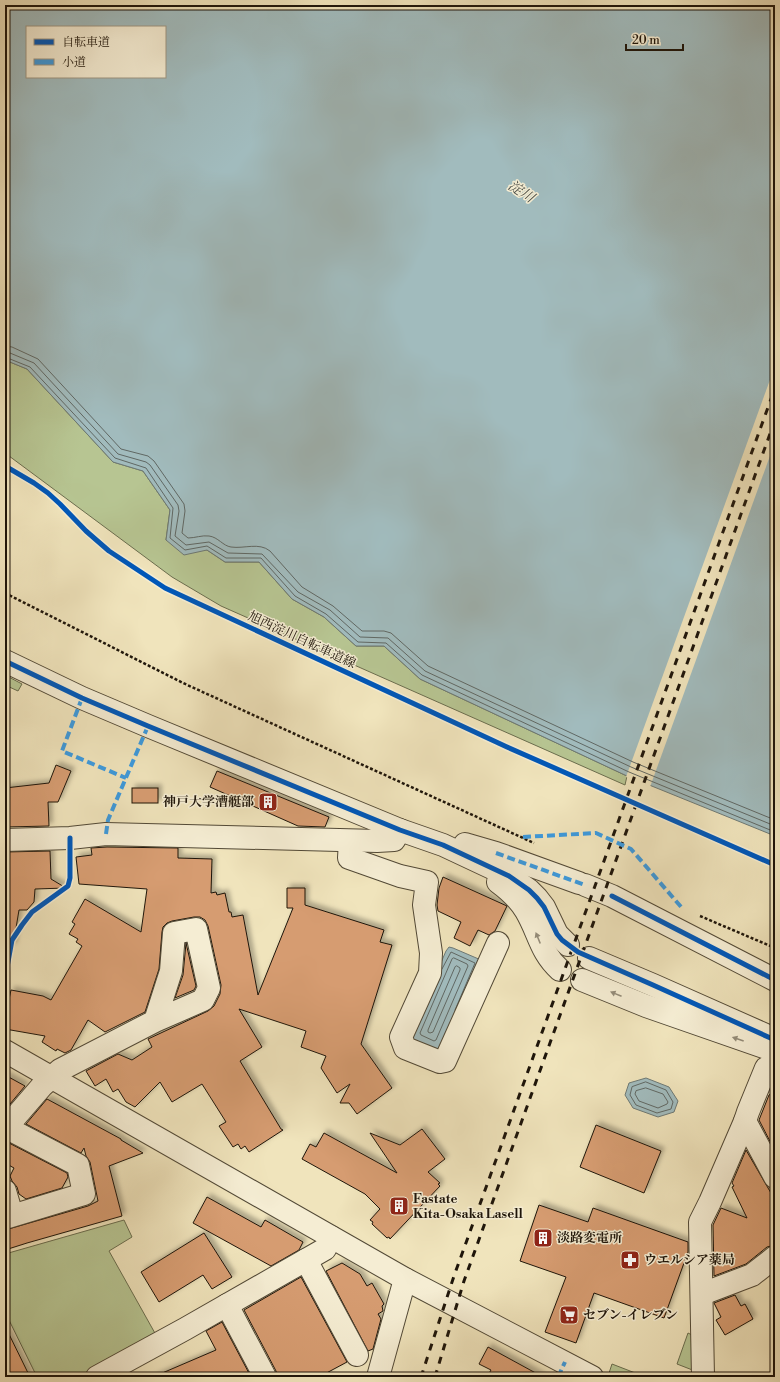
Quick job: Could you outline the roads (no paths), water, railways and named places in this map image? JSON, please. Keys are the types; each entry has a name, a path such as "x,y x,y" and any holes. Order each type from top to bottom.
{"street":[{"path":"5,662 90,701 400,830 443,845 521,884 537,898 544,907 557,934 568,945"},
{"path":"5,840 70,838 106,834 350,841 394,840 400,830"},
{"path":"400,830 437,835 496,853 582,884 612,896 775,980"},
{"path":"400,830 438,853 491,878 511,893 526,910 546,955 560,970"},
{"path":"350,841 349,858 400,876 427,882 424,905 431,953 430,973 401,1037 405,1048 440,1062 445,1061 498,943"},
{"path":"589,958 775,1040"},
{"path":"582,980 770,1059 745,1122 700,1222 703,1377"},
{"path":"5,1191 9,1216 84,1194 78,1165 6,1130 36,1092 60,1070 155,1021"},
{"path":"5,1051 405,1279 598,1374"},
{"path":"745,1122 775,1177"},
{"path":"97,1377 325,1249 331,1237"},
{"path":"702,1294 752,1275 775,1257"},
{"path":"306,1260 357,1355"},
{"path":"378,1377 405,1279"},
{"path":"227,1305 265,1377"}],"water":[{"name":"淀川","path":"5,5 775,5 775,836 627,776 420,679 384,646 356,646 324,617 292,599 259,562 225,562 207,550 184,555 166,540 170,510 143,471 113,462 27,369 5,360"},
{"path":"449,947 481,960 440,1054 413,1042 410,1034"},
{"path":"646,1078 669,1087 678,1101 674,1112 658,1117 633,1108 625,1095 629,1083"}],"railway":[{"path":"421,1377 454,1276 775,388"},
{"path":"435,1377 464,1281 775,420"}],"place":[{"name":"神戸大学漕艇部","path":"268,802"},
{"name":"Fastate Kita-Osaka Lasell","path":"399,1206"},
{"name":"淡路変電所","path":"543,1238"},
{"name":"ウエルシア薬局","path":"630,1260"},
{"name":"セブン-イレブン","path":"569,1315"}]}
